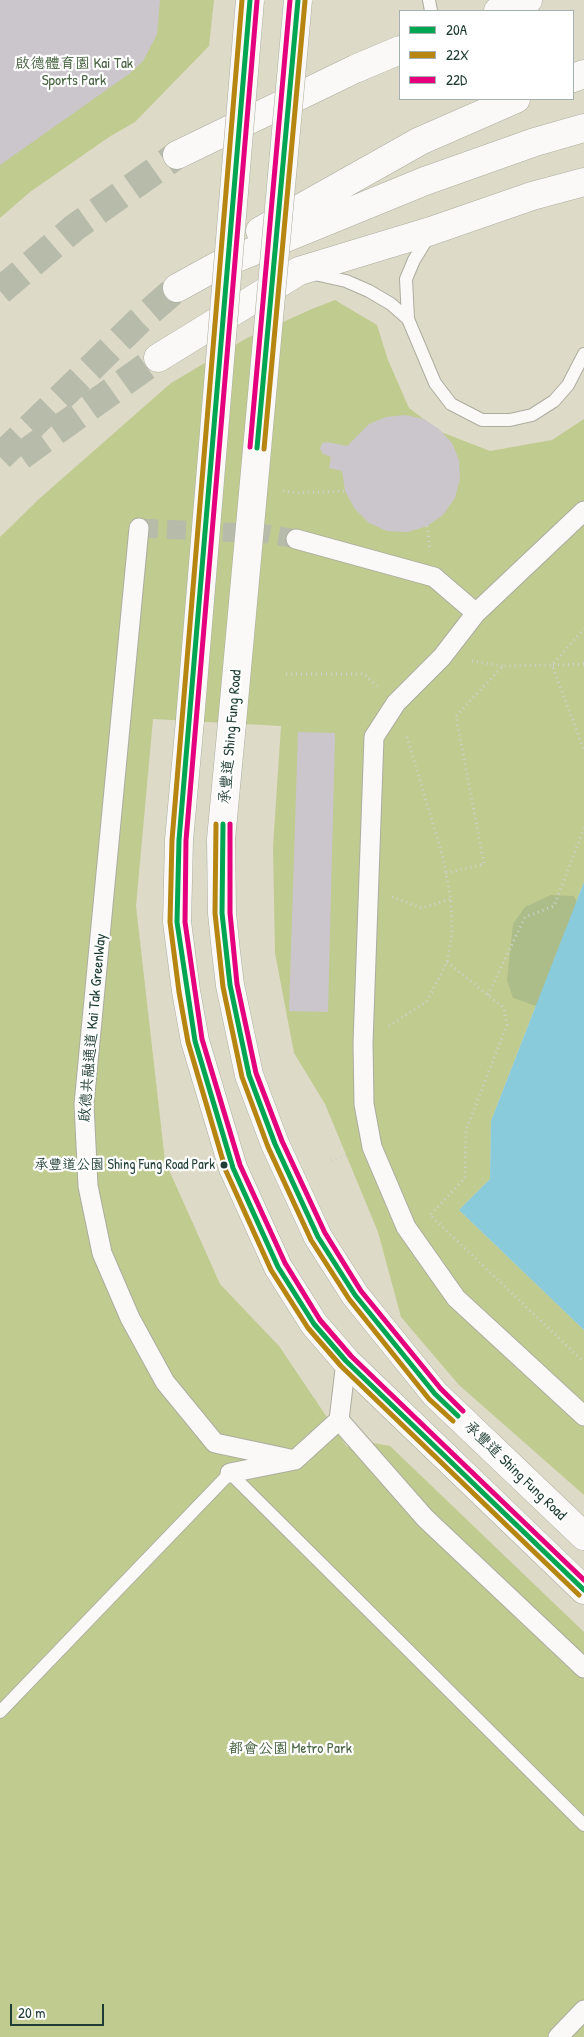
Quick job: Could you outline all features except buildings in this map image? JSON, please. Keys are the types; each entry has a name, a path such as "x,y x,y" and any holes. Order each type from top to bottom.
{"main road":[{"path":"250,0 180,840 176,922 195,1041 233,1168 278,1267 314,1324 346,1361 584,1590"},
{"name":"承豐道 Shing Fung Road","path":"298,0 221,839 222,913 230,985 249,1075 275,1144 318,1237 354,1295 435,1394 584,1536"},
{"path":"501,10 528,0"},
{"path":"176,155 354,69 399,50"},
{"path":"514,100 420,141 218,255 176,288 217,266 424,181 535,142 584,128"},
{"path":"158,358 299,271 431,231 532,196 584,182"}],"street":[{"path":"584,511 476,613 442,657 396,703 374,737 363,1043 364,1104 372,1146 406,1227 456,1298 584,1416"},
{"name":"啟德共融通道 Kai Tak GreenWay","path":"139,528 84,1104 88,1186 102,1253 130,1318 166,1382 215,1443 295,1460"},
{"path":"296,539 434,577 476,613"},
{"path":"230,1473 295,1460 339,1420 346,1361"},
{"path":"339,1420 425,1518 584,1668"},
{"path":"558,2037 584,2010"}],"lane":[{"path":"431,231 414,260 406,279 408,319 435,383 451,404 482,420 510,420 532,415 554,401 568,385 584,354"},
{"path":"299,271 346,281 391,304 408,319"},
{"path":"0,1712 230,1473 584,1825"}],"path":[{"path":"282,491 299,493 345,491"},
{"path":"552,665 584,629"},
{"path":"446,873 484,864 456,716 503,666 584,664"},
{"path":"552,665 584,750"},
{"path":"286,674 364,674 396,703 442,854 446,873 451,899 452,934 447,962 427,1001 363,1043"},
{"path":"488,995 525,917 554,906 584,828"},
{"path":"368,888 422,908 451,899"},
{"path":"447,962 504,1008 508,1025 466,1130 465,1178 430,1215 584,1362"}],"green space":[{"name":"啟德體育園 Kai Tak Sports Park","path":"0,0 214,0 209,46 135,122 109,137 30,192 0,218"},
{"name":"都會公園 Metro Park","path":"335,300 377,325 388,360 409,408 441,432 490,451 552,440 584,419 584,882 491,1121 490,1179 459,1210 584,1330 584,1495 459,1385 401,1317 378,1232 325,1104 294,1053 275,953 273,847 281,726 153,719 136,906 165,1161 220,1284 279,1346 347,1447 358,1440 390,1446 584,1632 584,2037 0,2037 0,537 39,499 171,383 247,338"},
{"path":"551,895 574,896 582,912 539,1007 513,998 507,980 513,924 525,907"}],"water":[{"path":"584,882 584,1330 459,1210 490,1179 491,1121"}],"tunnel":[{"path":"0,291 74,228 177,155"},
{"path":"0,457 140,320 177,288"},
{"path":"21,456 158,358"},
{"path":"139,528 268,534 296,539"}],"transit line":[{"name":"22X","path":"242,0 172,840 170,922 188,1042 226,1171 271,1270 308,1328 341,1366 579,1595"},
{"name":"20A","path":"250,0 179,840 177,922 195,1041 233,1168 278,1267 314,1324 346,1361 584,1590"},
{"name":"22D","path":"250,447 290,0"},
{"name":"20A","path":"257,448 298,0"},
{"name":"22D","path":"257,1 186,840 185,922 202,1039 240,1165 285,1263 320,1320 351,1356 584,1580"},
{"name":"22X","path":"264,449 305,1"},
{"name":"22X","path":"216,824 215,913 223,987 242,1077 268,1147 311,1240 349,1299 429,1399 453,1421"},
{"name":"20A","path":"223,824 222,913 230,985 249,1075 275,1144 318,1237 355,1295 435,1394 458,1416"},
{"name":"22D","path":"230,824 230,913 237,984 256,1073 282,1141 325,1233 361,1291 441,1389 463,1411"}],"place":[{"name":"承豐道公園 Shing Fung Road Park","path":"224,1165"}]}
